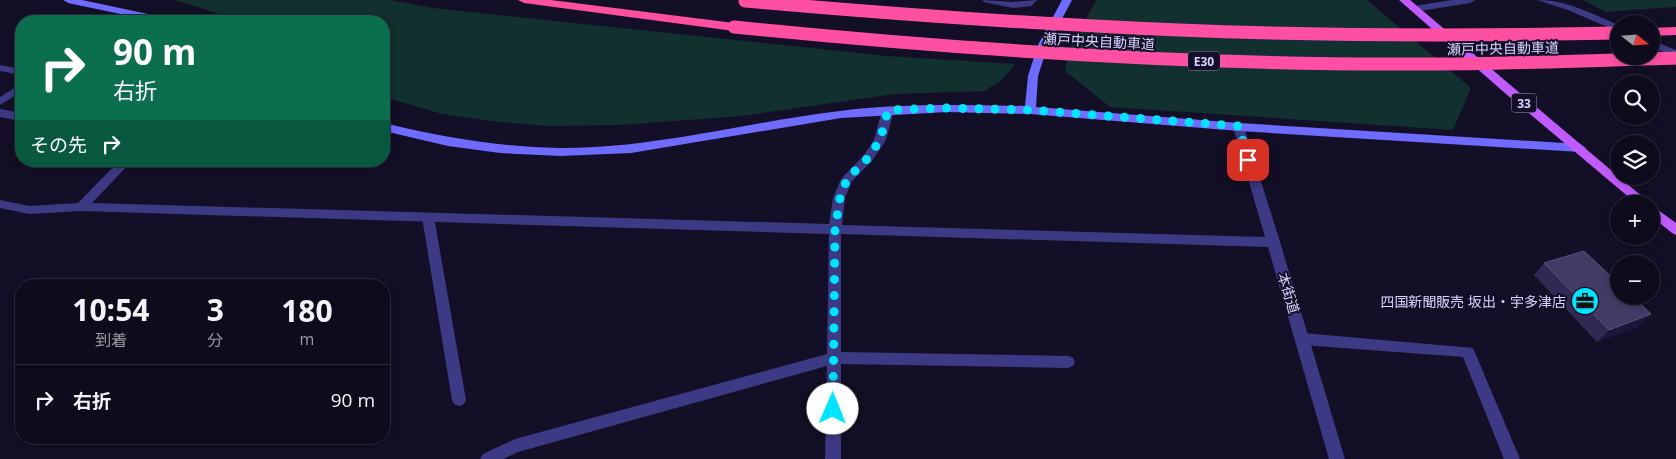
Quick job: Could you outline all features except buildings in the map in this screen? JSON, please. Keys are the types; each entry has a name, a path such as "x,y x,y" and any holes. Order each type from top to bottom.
{"highway":[{"name":"瀬戸中央自動車道","path":"524,0 734,27 890,43 1005,52 1182,60 1351,64 1527,63 1676,58"},
{"name":"瀬戸中央自動車道","path":"739,1 876,14 1186,30 1418,36 1507,36 1610,31"},
{"path":"1660,32 1676,31"}],"main road":[{"name":"33","path":"1404,0 1510,92 1635,195"},
{"path":"1660,217 1676,230"}],"street":[{"path":"68,0 139,15"},
{"path":"987,0 1013,5 1028,4 1032,0"},
{"path":"1030,110 1033,76 1042,45 1067,0"},
{"path":"1414,9 1470,0"},
{"path":"1542,0 1571,8 1610,27"},
{"path":"1660,48 1676,54"},
{"path":"0,68 15,71"},
{"path":"0,102 15,91"},
{"path":"390,128 448,142 500,149 560,152 631,149 841,114 947,108 1030,110 1239,126 1580,148"},
{"path":"833,459 835,229 840,198 847,179 868,158 880,140 888,110"},
{"path":"0,113 15,117"},
{"name":"本街道","path":"1239,126 1337,459"},
{"path":"81,207 120,167"},
{"path":"0,204 29,210 81,207 1274,242"},
{"path":"428,217 459,400"},
{"path":"1303,340 1468,352 1512,459"},
{"path":"488,459 514,446 834,358 1068,362"}],"green space":[{"path":"175,0 389,0 433,8 887,56 1015,64 1002,80 984,91 895,94 742,116 620,125 550,126 499,122 442,114 390,99 390,15 223,15"},
{"path":"1096,0 1367,0 1471,88 1453,130 1110,107 1065,71 1070,49"},
{"path":"1583,0 1676,0 1676,7 1606,12"}],"place":[{"name":"四国新聞販売 坂出・宇多津店","path":"1585,301"}],"route":[{"path":"833,409 835,229 840,198 847,179 868,158 880,140 888,110 947,108 1030,110 1239,126 1248,160"}]}
